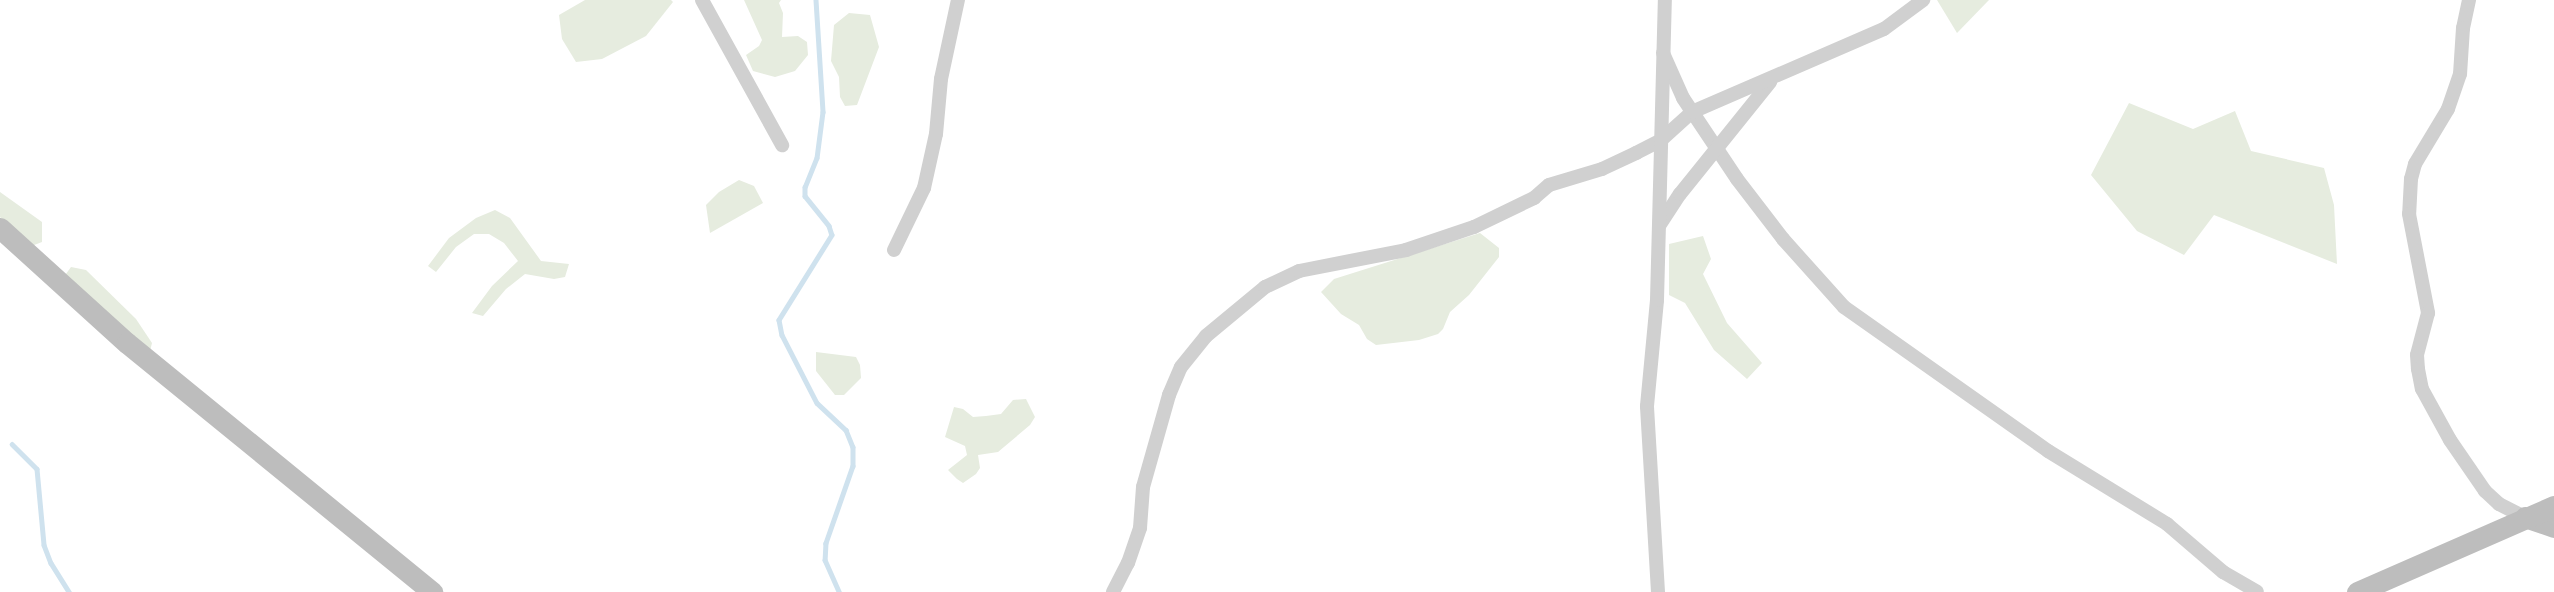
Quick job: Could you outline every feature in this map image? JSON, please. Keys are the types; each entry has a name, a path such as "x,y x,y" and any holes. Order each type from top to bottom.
{"street":[{"path":"702,0 782,145"},
{"path":"894,250 924,188 936,134 941,79 958,0"},
{"path":"1658,592 1647,406 1657,300 1665,0"},
{"path":"1113,592 1128,563 1140,528 1146,474 1169,395 1181,367 1206,336 1265,287 1298,271 1406,250 1474,227 1534,198 1549,185 1602,169 1661,140 1692,112 1884,29 1923,0"},
{"path":"2469,0 2463,29 2460,74 2448,108 2415,164 2411,178 2409,214 2428,313 2417,355 2418,369 2422,389 2450,440 2485,491 2500,504 2525,517 2554,527"},
{"path":"1663,53 1692,112 1717,149 1783,239 1844,307 2048,451 2166,524 2223,572 2257,592"},
{"path":"1658,228 1680,194 1746,108 1777,75"},
{"path":"0,228 127,343 432,592"},
{"path":"2357,592 2554,506"}],"shaded area":[{"path":"585,0 673,2 646,36 602,59 576,62 562,39 559,15"},
{"path":"744,0 781,0 782,37 798,36 807,42 808,55 795,71 775,77 753,71 746,55 759,46 762,40"},
{"path":"1937,0 1989,0 1957,33"},
{"path":"849,13 870,15 879,47 857,105 845,106 840,97 839,77 831,61 834,25"},
{"path":"2129,103 2193,129 2235,111 2251,151 2324,168 2334,205 2337,264 2214,215 2184,255 2137,231 2091,175"},
{"path":"739,180 754,186 763,203 710,233 706,205 719,192"},
{"path":"0,192 42,222 42,242 29,247 0,217"},
{"path":"495,210 510,218 541,261 569,264 565,277 554,279 525,274 506,289 483,316 472,313 492,286 518,261 504,243 489,234 474,234 456,247 436,272 428,266 449,238 476,218"},
{"path":"1480,233 1499,248 1499,257 1469,295 1450,312 1438,334 1419,340 1376,345 1367,339 1359,325 1341,314 1321,292 1334,279"},
{"path":"1703,236 1711,259 1703,274 1727,323 1762,363 1747,379 1714,350 1685,303 1669,295 1669,244"},
{"path":"71,267 86,270 136,319 152,343 150,351 63,278"},
{"path":"816,352 856,357 861,378 844,395 835,395 816,371"},
{"path":"1026,399 1035,417 1030,425 998,452 978,455 980,468 976,474 963,483 957,479 948,470 967,455 965,446 945,437 954,407 963,409 973,417 986,416 1001,414 1013,400"}],"waterway":[{"path":"816,0 823,112 817,158 805,187 805,196 829,226 832,235 779,320 782,335 817,403 846,430 853,447 853,466 826,543 825,560 839,592"},
{"path":"12,444 37,469 44,545 51,563 69,592"}]}
